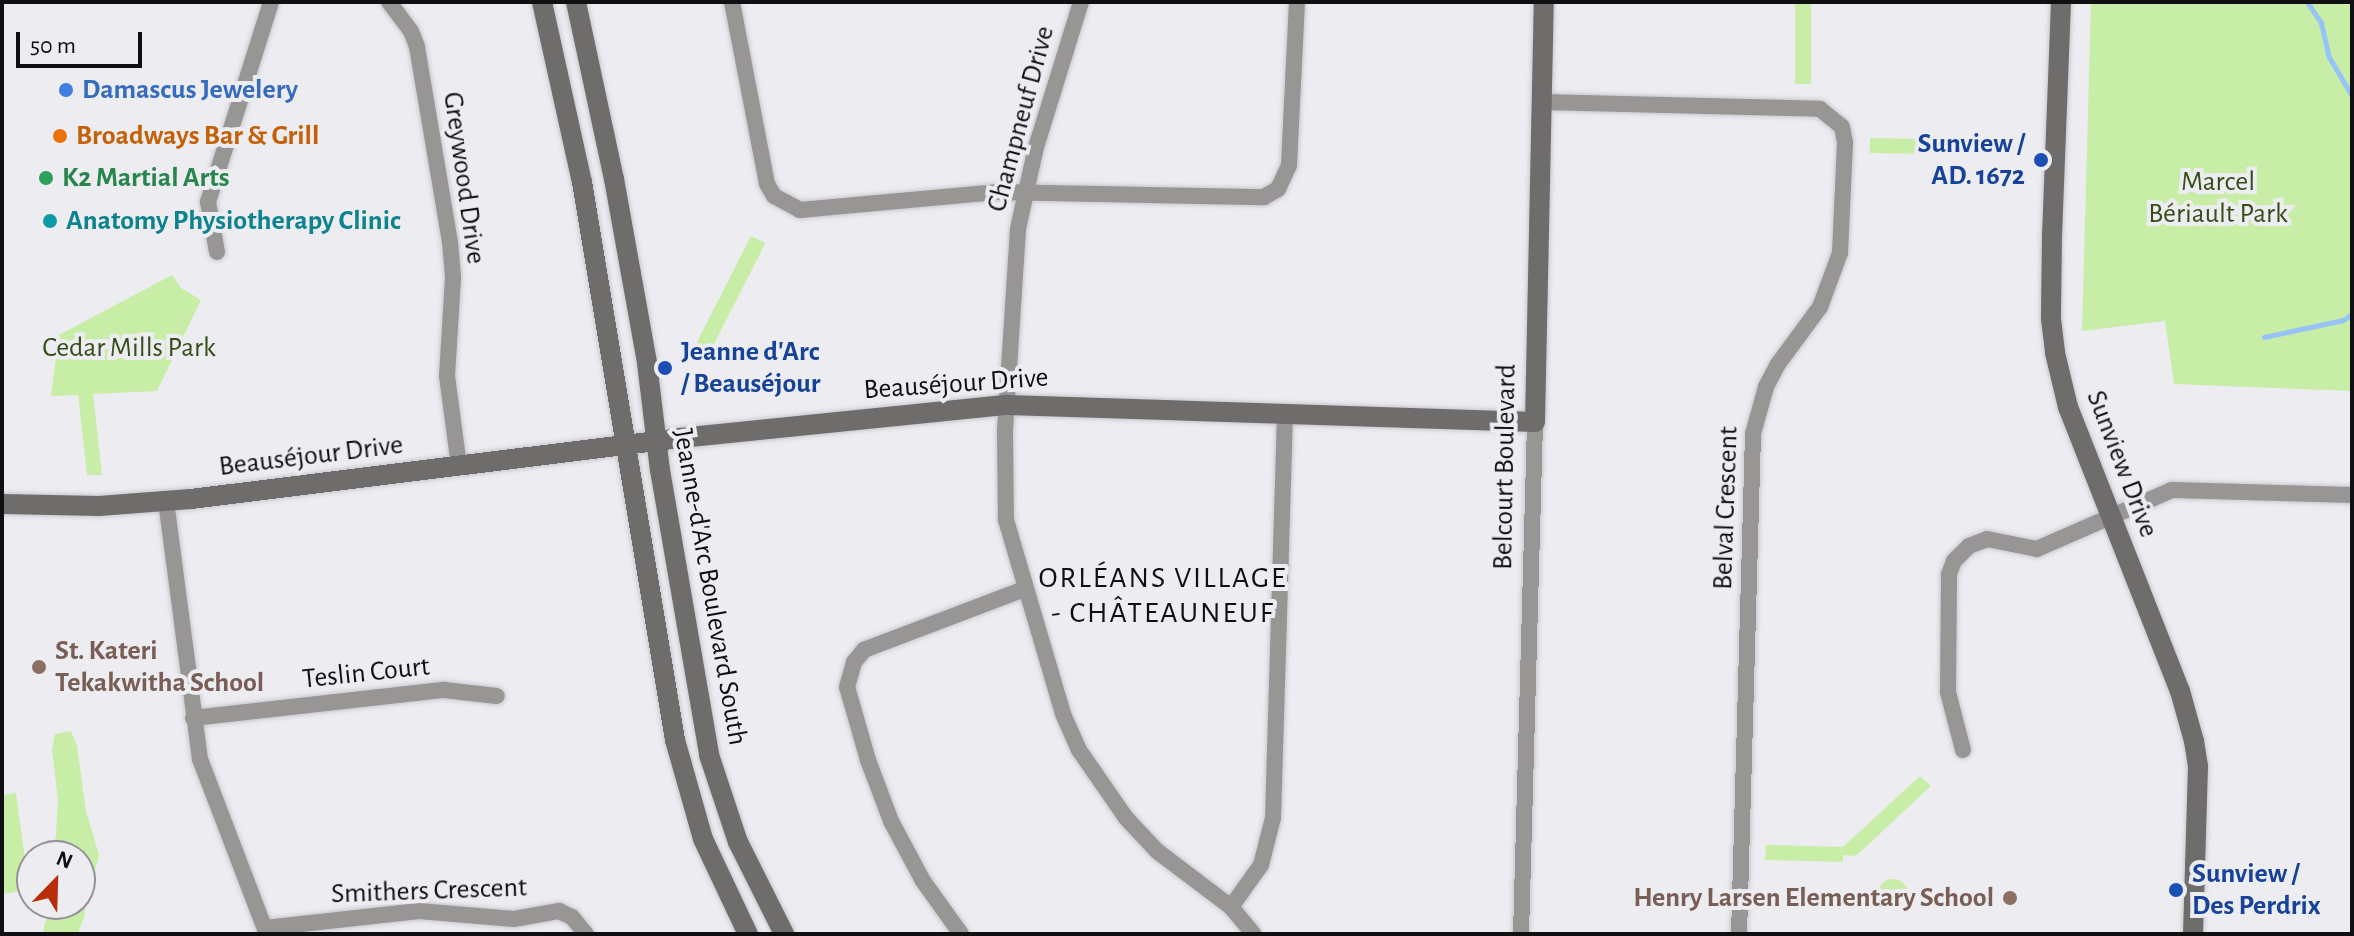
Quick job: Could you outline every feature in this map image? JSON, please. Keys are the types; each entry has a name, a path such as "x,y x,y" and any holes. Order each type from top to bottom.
{"street":[{"path":"217,252 208,202 271,2"},
{"name":"Greywood Drive","path":"389,2 411,31 419,56 450,242 453,278 447,376 459,466"},
{"path":"542,2 582,182 662,674 690,799 720,880 748,934"},
{"name":"Jeanne-d'Arc Boulevard South","path":"576,2 614,179 647,363 656,441 709,755 738,842 784,934"},
{"path":"732,2 767,184 774,196 785,205 800,210 925,197 1024,192 1264,197 1278,189 1289,165 1297,2"},
{"name":"Champneuf Drive","path":"1081,2 1024,192 1014,265 1007,405 1006,520 1063,714 1099,783 1157,851 1231,907 1254,934"},
{"name":"Belcourt Boulevard","path":"1521,934 1544,2"},
{"name":"Sunview Drive","path":"2061,2 2051,319 2068,407 2180,691 2194,741 2198,766 2193,934"},
{"name":"Belval Crescent","path":"1541,102 1820,109 1842,127 1845,143 1840,253 1820,307 1778,364 1766,387 1753,434 1739,934"},
{"name":"Beauséjour Drive","path":"2,504 78,507 166,501 656,441 1007,405 1535,422"},
{"path":"1231,907 1261,865 1273,818 1285,414"},
{"path":"1963,750 1948,692 1949,574 1962,551 1987,539 2037,549 2172,490 2352,495"},
{"path":"166,501 200,759 266,931"},
{"path":"961,934 923,881 891,821 868,760 847,687 854,662 864,650 1025,589"},
{"name":"Teslin Court","path":"193,718 444,690 497,696"},
{"name":"Smithers Crescent","path":"266,931 419,911 514,919 559,911 572,917 586,934"}],"green space":[{"path":"1795,2 1811,2 1811,84 1795,84"},
{"name":"Marcel Bériault Park","path":"2091,2 2352,2 2352,391 2174,384 2165,321 2082,331"},
{"path":"1870,138 2024,141 2024,156 1870,153"},
{"path":"751,236 765,243 708,356 693,349"},
{"name":"Cedar Mills Park","path":"172,275 181,288 201,300 157,391 93,394 102,475 87,475 78,395 51,396 59,335"},
{"path":"71,731 77,746 86,811 95,840 56,840 58,800 52,750 55,734"},
{"path":"1920,776 1931,786 1856,856 1843,855 1843,862 1765,860 1766,845 1843,847"},
{"path":"16,793 22,840 16,840 16,892 2,894 2,795"},
{"path":"1893,879 1904,883 1908,894 1904,905 1893,909 1882,905 1878,894 1882,883"},
{"path":"83,920 78,933 109,934 2,934 43,933 45,922"}],"waterway":[{"path":"2307,2 2321,23 2329,57 2352,96"},
{"path":"2264,337 2343,320 2352,314"}],"place":[{"name":"Damascus Jewelery","path":"66,90"},
{"name":"Broadways Bar & Grill","path":"60,136"},
{"name":"Sunview / AD. 1672","path":"2041,160"},
{"name":"K2 Martial Arts","path":"46,178"},
{"name":"Anatomy Physiotherapy Clinic","path":"50,221"},
{"name":"Jeanne d'Arc / Beauséjour","path":"665,368"},
{"name":"St. Kateri Tekakwitha School","path":"39,667"},
{"name":"Sunview / Des Perdrix","path":"2176,890"},
{"name":"Henry Larsen Elementary School","path":"2010,898"}],"district":[{"name":"ORLÉANS VILLAGE - CHÂTEAUNEUF","path":"1163,595"}]}
